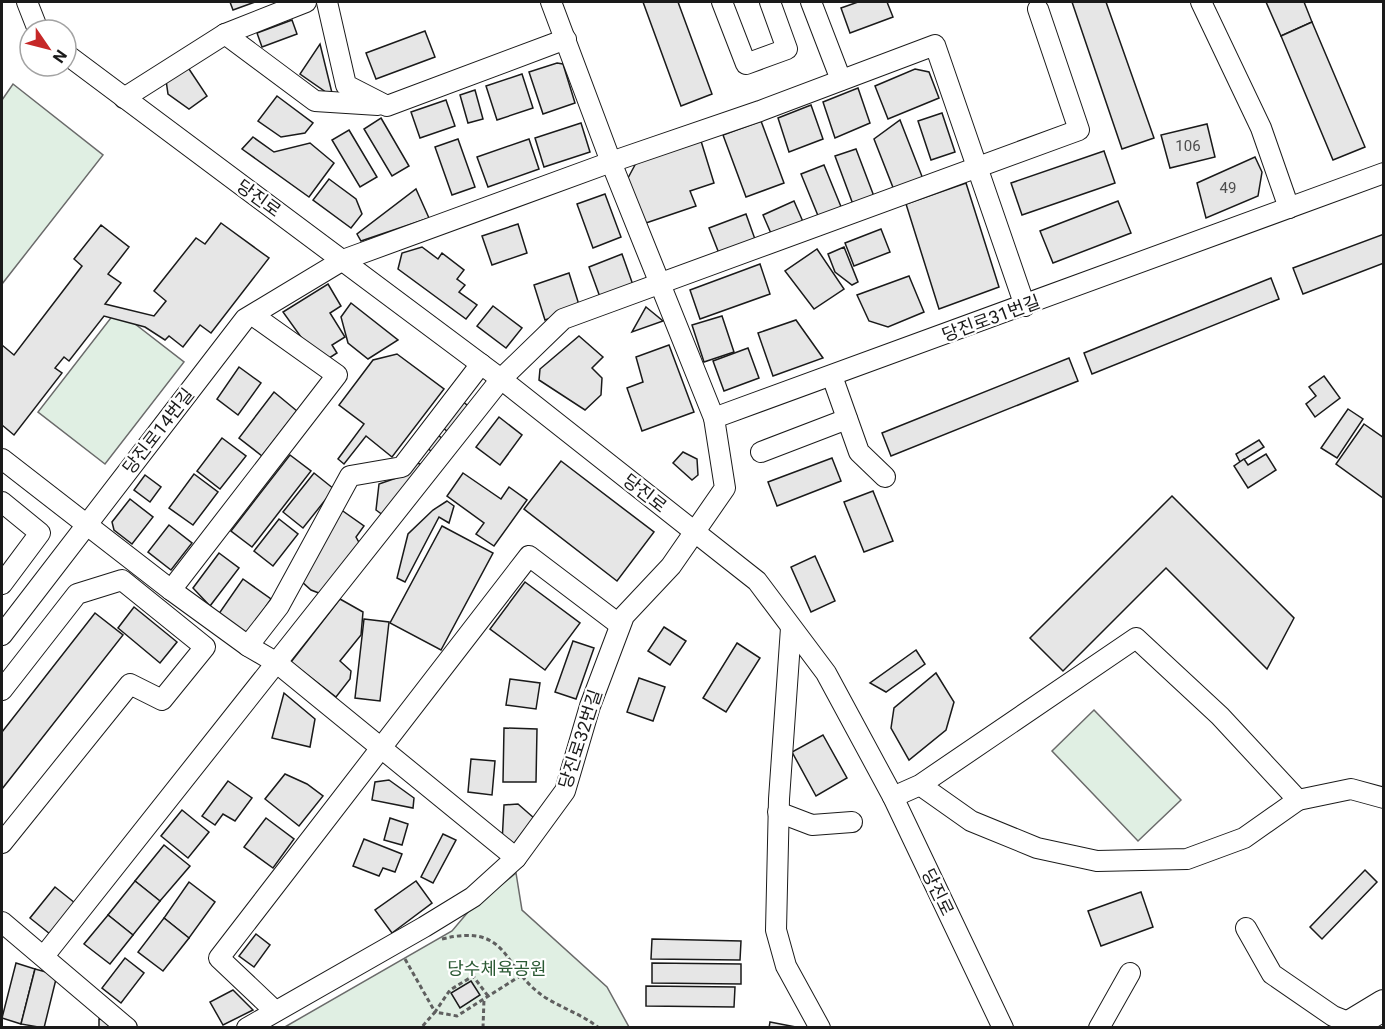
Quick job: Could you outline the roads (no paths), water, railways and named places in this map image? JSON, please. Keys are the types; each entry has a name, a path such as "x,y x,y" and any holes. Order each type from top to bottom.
{"highway":[{"path":"1350,1026 1383,1005"}],"street":[{"path":"27,2 33,18"},
{"path":"124,98 225,34 306,2"},
{"path":"327,2 346,85 387,106"},
{"path":"550,2 611,162 714,418 725,488 694,532"},
{"path":"722,2 746,64 787,49 770,2"},
{"path":"812,2 841,80"},
{"path":"1202,2 1261,128 1289,208"},
{"path":"44,956 501,379 563,319 1079,129 1038,9"},
{"path":"225,34 315,100 387,106 566,39"},
{"name":"당진로14번길","path":"2,634 245,319 254,316 343,260 935,45 977,166"},
{"name":"당진로","path":"78,63 501,379 757,582 826,673 892,797 1003,1028"},
{"path":"977,166 1025,306"},
{"name":"당진로31번길","path":"714,418 1383,173"},
{"path":"171,591 337,375 254,316"},
{"path":"248,646 279,606 350,476 402,467 481,364"},
{"path":"832,376 859,452 885,477"},
{"path":"760,452 847,419"},
{"path":"2,459 171,591 248,646 277,663 516,858"},
{"path":"2,502 40,533 2,584"},
{"name":"당진로32번길","path":"247,1028 463,903 516,858 565,791 590,706 624,616 671,566 694,532"},
{"path":"275,1011 219,958 529,556 620,625"},
{"path":"2,690 77,594 122,580 206,647 162,700 130,684 2,843"},
{"path":"791,628 778,813 776,930 786,966 820,1028"},
{"path":"892,797 920,785 1136,638 1220,716 1298,800"},
{"path":"920,785 971,820 1037,848 1097,861 1187,859 1244,838 1298,800 1351,789 1383,798"},
{"path":"778,813 812,825 852,822"},
{"path":"2,922 127,1028"},
{"path":"1246,928 1272,974 1350,1026"},
{"path":"1099,1028 1130,973"}],"park label":[{"name":"당수체육공원","path":"497,968"}]}
